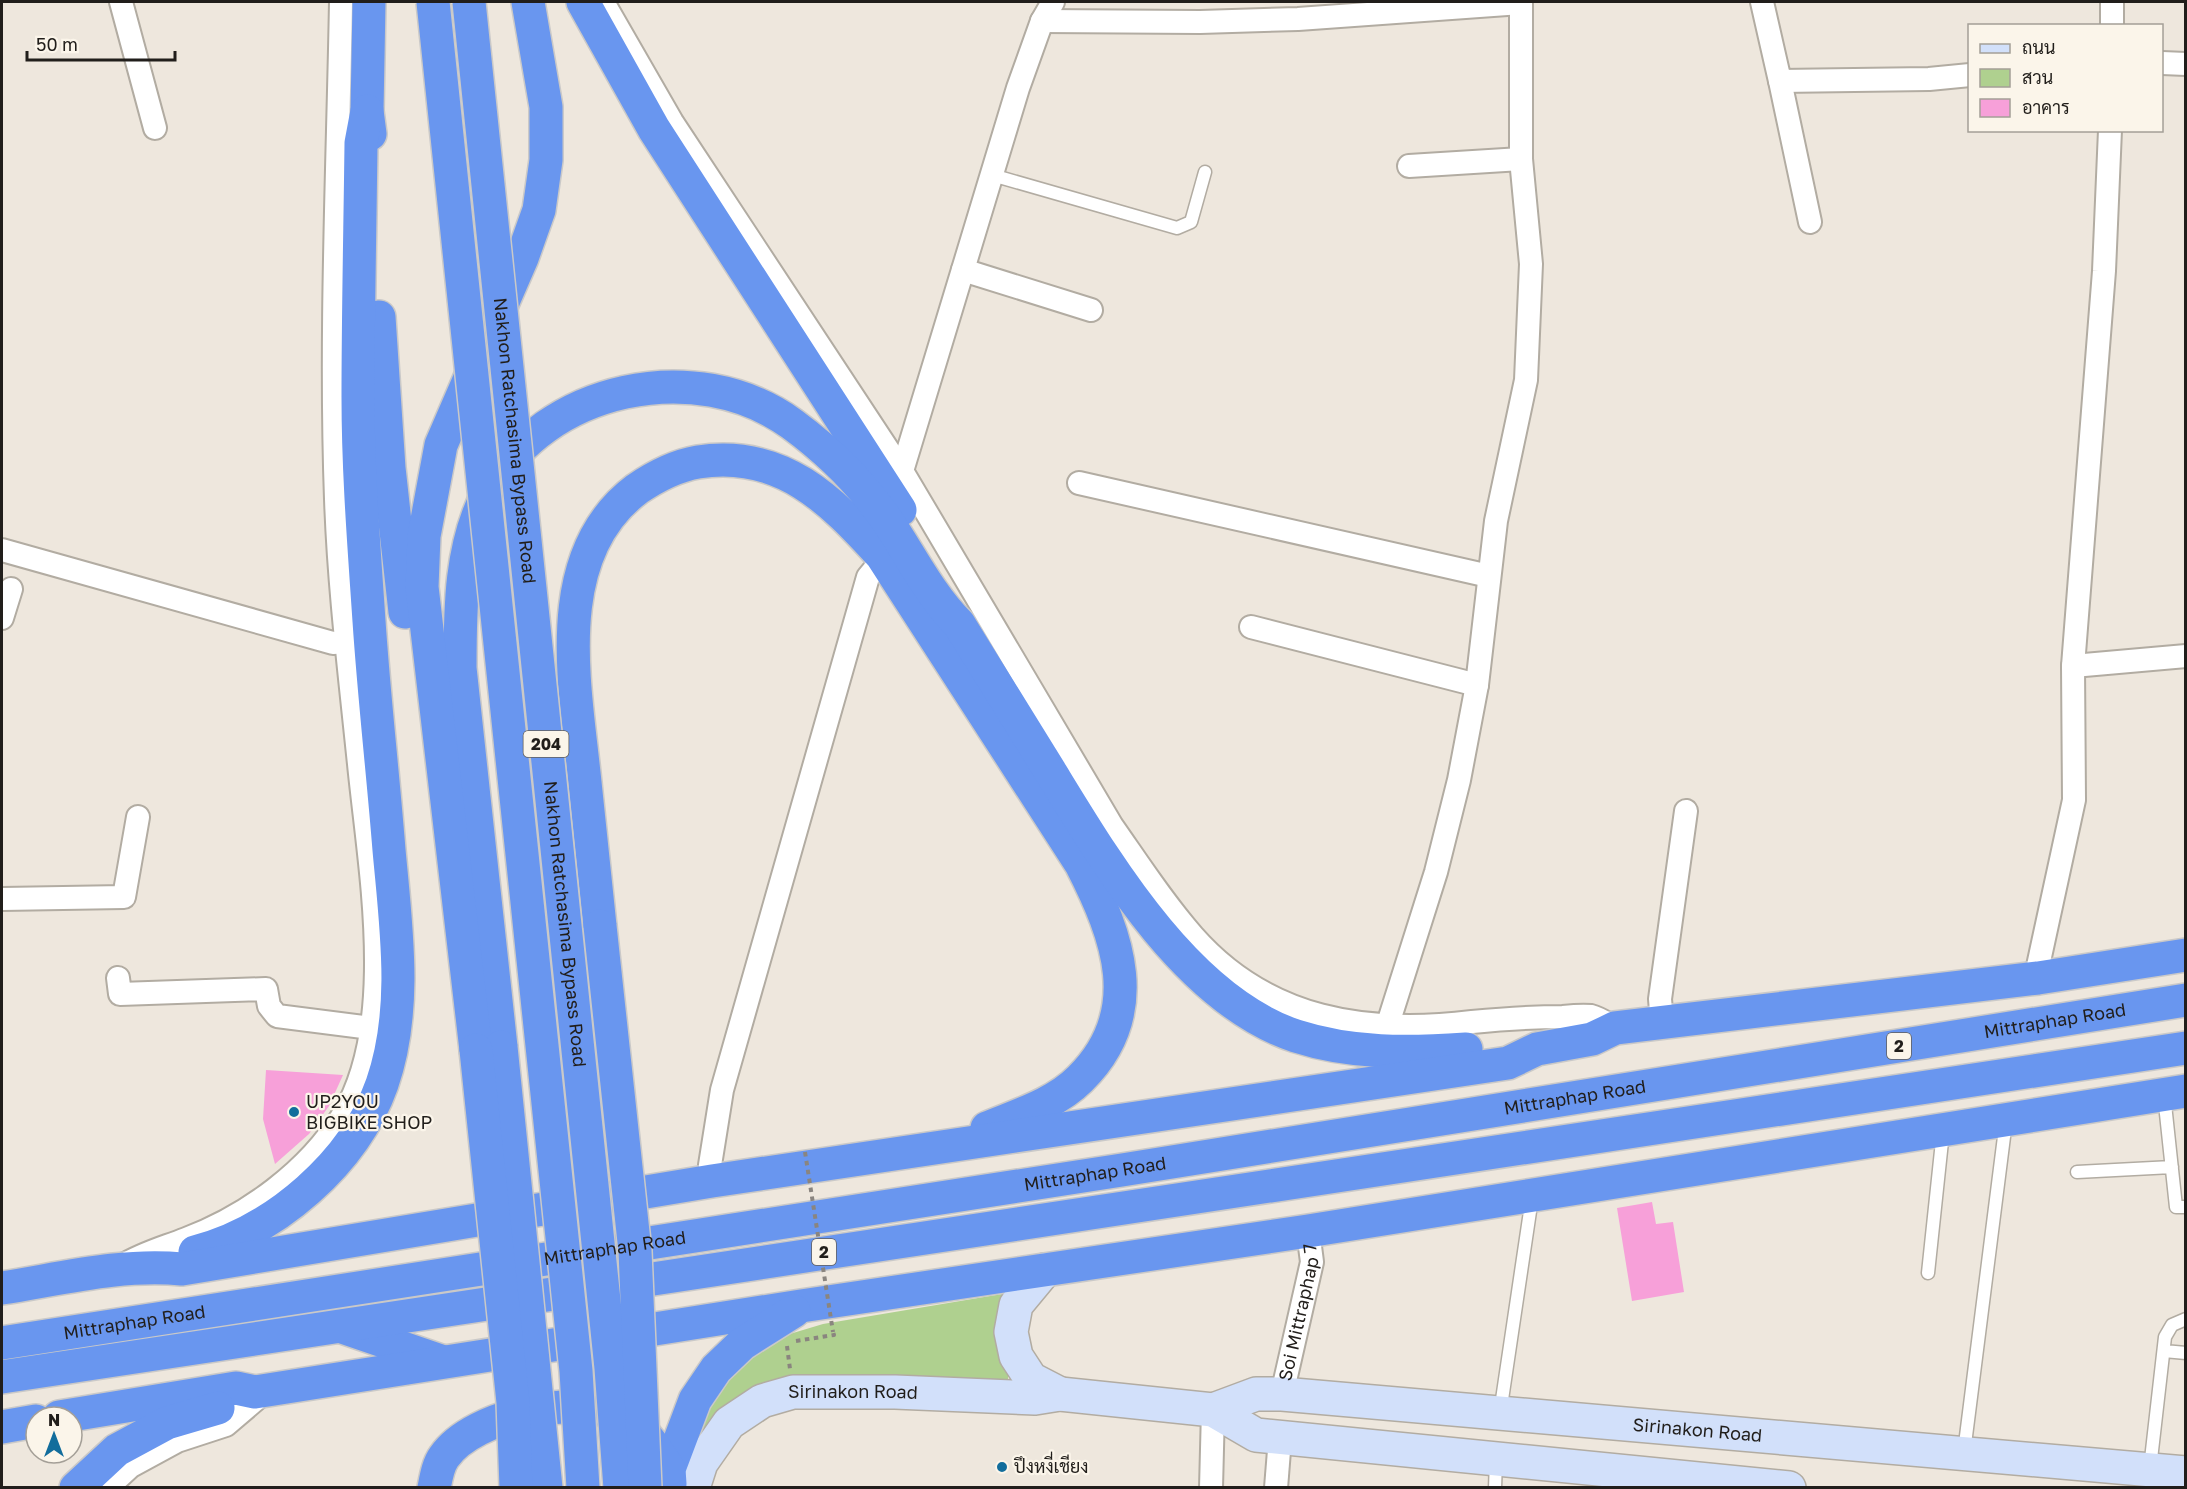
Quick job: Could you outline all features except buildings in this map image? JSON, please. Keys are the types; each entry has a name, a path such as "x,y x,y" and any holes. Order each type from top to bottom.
{"highway":[{"path":"369,2 367,111 388,468 546,1488"},
{"name":"Nakhon Ratchasima Bypass Road","path":"433,2 572,1335 583,1488"},
{"name":"Nakhon Ratchasima Bypass Road","path":"469,2 610,1356 620,1488"},
{"path":"516,1488 513,1402 477,1050 422,588 424,536 441,446 522,258 539,210 546,160 546,107 528,2"},
{"path":"583,2 654,129 957,601 959,624"},
{"path":"161,1266 180,1256 208,1248 250,1230 298,1197 340,1158 364,1123 382,1084 394,1035 399,984 396,917 369,622 358,400 361,143 367,111"},
{"path":"493,1488 459,609 467,554 488,493 507,460 538,431 578,406 616,393 661,387 696,388 749,400 789,422 828,452 883,514 944,609 959,624 1080,820 1148,917 1194,971 1238,1007 1294,1035 1352,1050 1418,1053 1509,1046 1537,1049"},
{"path":"669,1483 635,1251 577,710 573,648 577,597 587,556 604,523 626,498 653,477 685,465 720,459 764,465 810,486 848,518 882,556 1081,864 1104,909 1116,944 1122,983 1116,1021 1096,1059 1079,1080 1043,1105 975,1132 956,1144"},
{"path":"2,1288 116,1270 161,1266 182,1269 712,1181 1508,1063 1537,1049 1592,1039 1615,1028 2038,978 2186,955"},
{"name":"Mittraphap Road","path":"2,1343 1122,1170 2186,1000"},
{"name":"Mittraphap Road","path":"2,1377 2186,1048"},
{"path":"84,1413 236,1388 262,1391 801,1306 1308,1231 2174,1093"},
{"path":"1024,1134 1122,1170"},
{"path":"669,1483 695,1400 716,1369 742,1344 774,1326 801,1306"},
{"path":"336,1325 445,1362"},
{"path":"76,1488 117,1450 157,1429 237,1403 262,1391"},
{"path":"434,1488 443,1458 459,1441 488,1422 524,1412 563,1408 603,1409 628,1419 657,1451 669,1483"},
{"path":"2,1426 24,1423"}],"street":[{"path":"121,2 155,128"},
{"path":"116,1270 144,1252 187,1239 237,1216 283,1182 319,1148 344,1113 360,1075 371,1028 375,981 374,918 346,642 337,511 334,399 340,2"},
{"path":"603,2 672,122 900,476 1112,826 1150,881 1194,937 1230,970 1276,998 1327,1019 1387,1027 1435,1027 1515,1017 1592,1016 1615,1028"},
{"path":"900,476 992,175 1047,11 1200,22 1298,19 1521,2 1521,159 1531,264 1527,371 1496,521 1477,685 1459,780 1436,872 1387,1027"},
{"path":"1762,2 1810,222"},
{"path":"2112,2 2112,24"},
{"path":"2163,63 2186,64"},
{"path":"1780,81 1929,79 1968,75"},
{"path":"2038,978 2038,966 2074,800 2073,666 2104,271 2110,132"},
{"path":"1409,166 1521,159"},
{"path":"963,270 1091,310"},
{"path":"1079,483 1489,576"},
{"path":"2,550 333,643 346,642"},
{"path":"712,1181 710,1165 723,1090 869,572"},
{"path":"2,618 11,589"},
{"path":"1251,627 1477,685"},
{"path":"2073,666 2186,657"},
{"path":"1662,1022 1660,999 1686,811"},
{"path":"2,899 124,897 138,817"},
{"path":"118,978 120,994 266,989 269,1006 277,1016 371,1028"},
{"name":"Soi Mittraphap 7","path":"1282,1394 1312,1262 1308,1231"},
{"name":"Sirinakon Road","path":"1046,1270 1016,1305 1011,1332 1016,1356 1031,1379 1060,1394"},
{"path":"107,1488 131,1466 177,1441 226,1425 262,1391"},
{"name":"Sirinakon Road","path":"669,1483 701,1463 729,1423 762,1401 794,1392 895,1392 1035,1398 1060,1394 1213,1410 1256,1435 1496,1474 1789,1488"},
{"name":"Sirinakon Road","path":"1213,1410 1256,1394 1282,1394 2186,1473"},
{"path":"1211,1488 1213,1410"},
{"path":"1276,1488 1280,1438"}],"lane":[{"path":"992,175 1177,228 1191,222 1205,172"},
{"path":"2174,1093 2172,1167 2176,1207 2186,1207"},
{"path":"1964,1453 2006,1120"},
{"path":"1928,1273 1943,1130"},
{"path":"2078,1172 2172,1167"},
{"path":"1500,1413 1532,1194"},
{"path":"2150,1469 2168,1330 2178,1320 2186,1318"},
{"path":"2164,1351 2186,1353"}],"path":[{"path":"794,1392 787,1343 834,1335 805,1152"}],"green space":[{"path":"1008,1293 1008,1383 792,1382 689,1455 696,1426 728,1376 773,1339 823,1324"}],"place":[{"name":"UP2YOU BIGBIKE SHOP","path":"294,1112"},
{"name":"ปึงหงี่เชียง","path":"1002,1467"}]}
